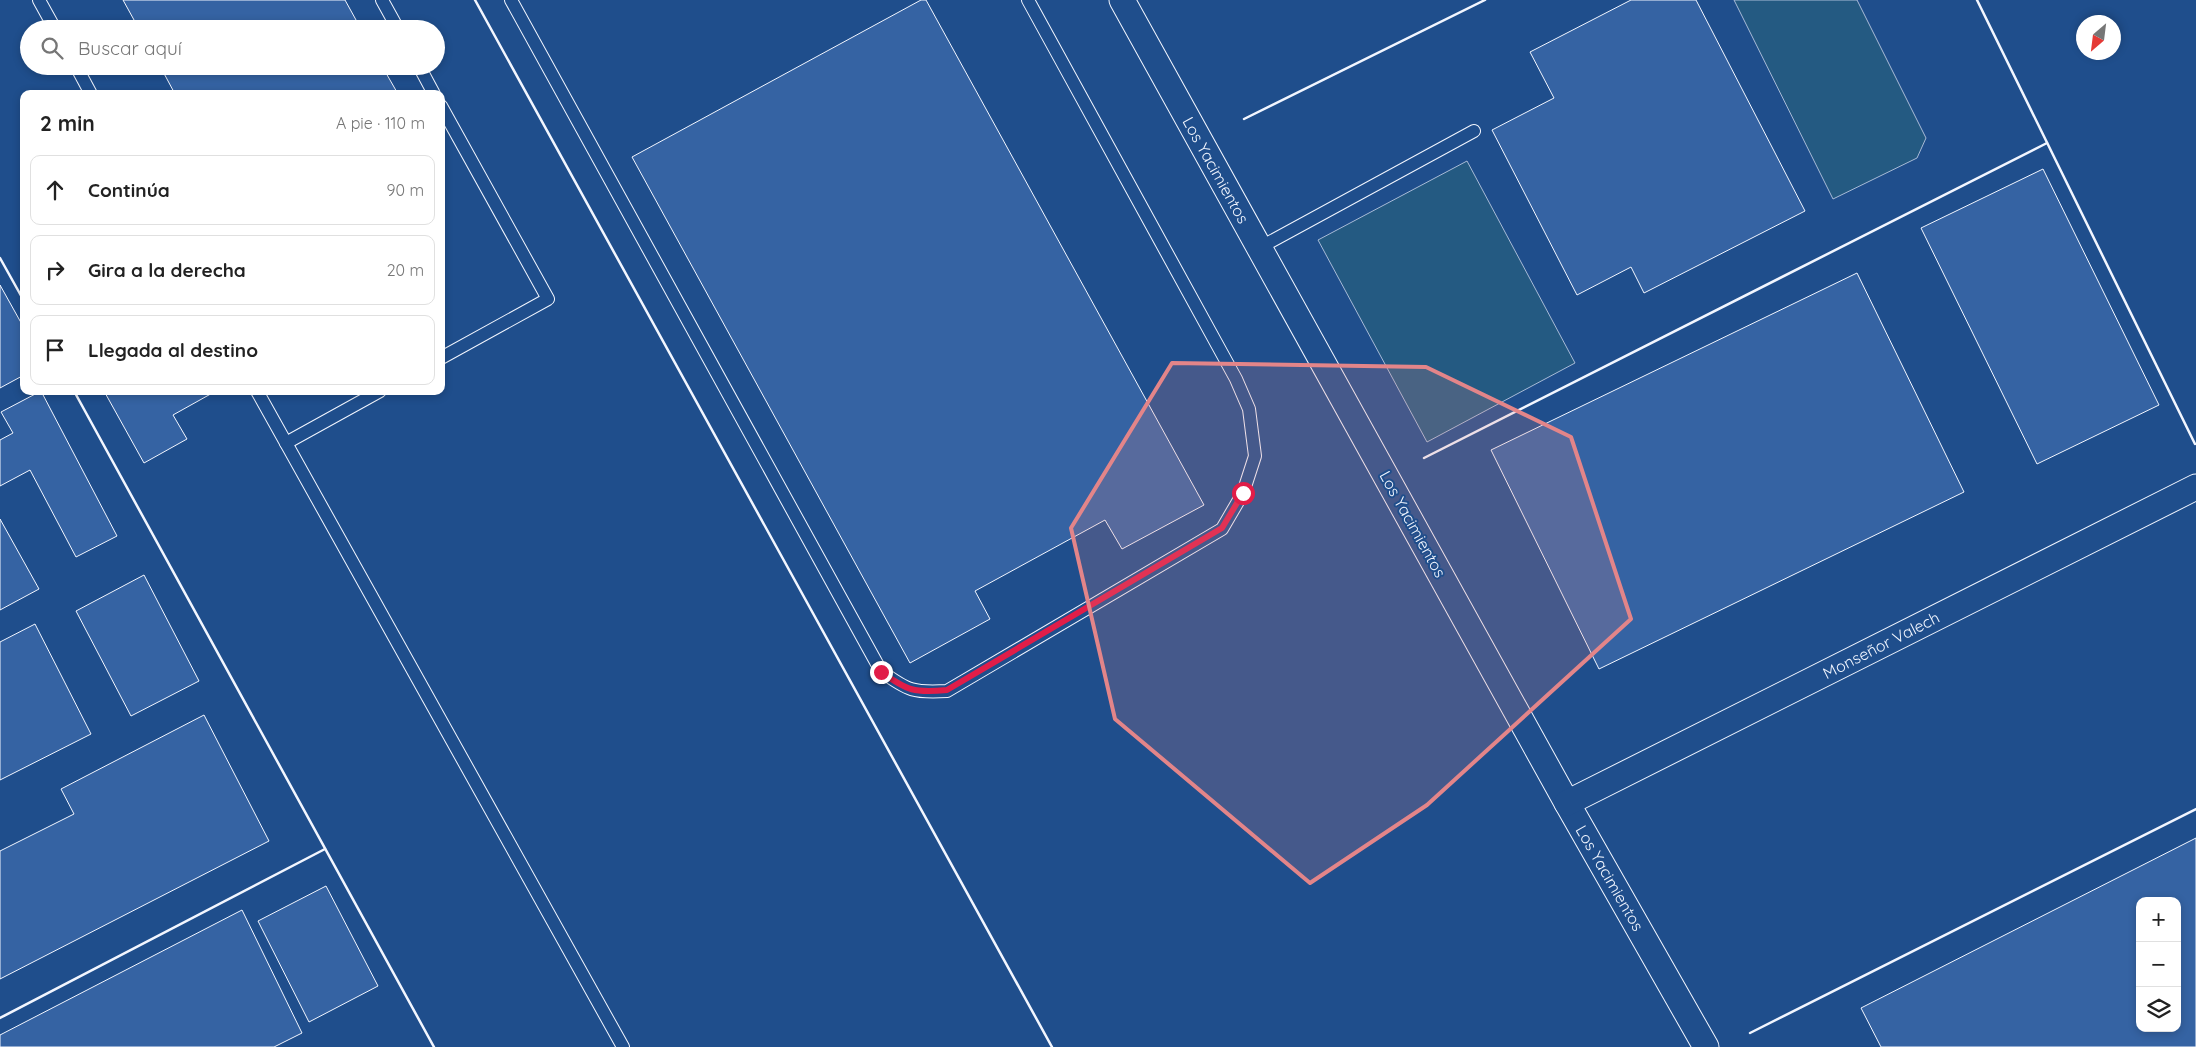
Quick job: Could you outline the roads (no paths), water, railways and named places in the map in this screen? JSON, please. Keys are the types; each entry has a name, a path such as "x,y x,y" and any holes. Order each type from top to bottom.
{"street":[{"name":"Los Yacimientos","path":"1122,0 1567,803 1706,1047"},
{"name":"Monseñor Valech","path":"1567,803 2196,488"}],"lane":[{"path":"39,0 50,20"},
{"path":"382,0 393,20"},
{"path":"511,0 881,672 903,688 923,692 947,690 1222,528 1243,493 1255,456 1249,409 1236,379 1028,0"},
{"path":"81,75 89,90"},
{"path":"424,75 432,90"},
{"path":"445,113 548,299 445,356"},
{"path":"1259,248 1474,131"},
{"path":"259,395 623,1047"},
{"path":"286,443 373,395"}]}
